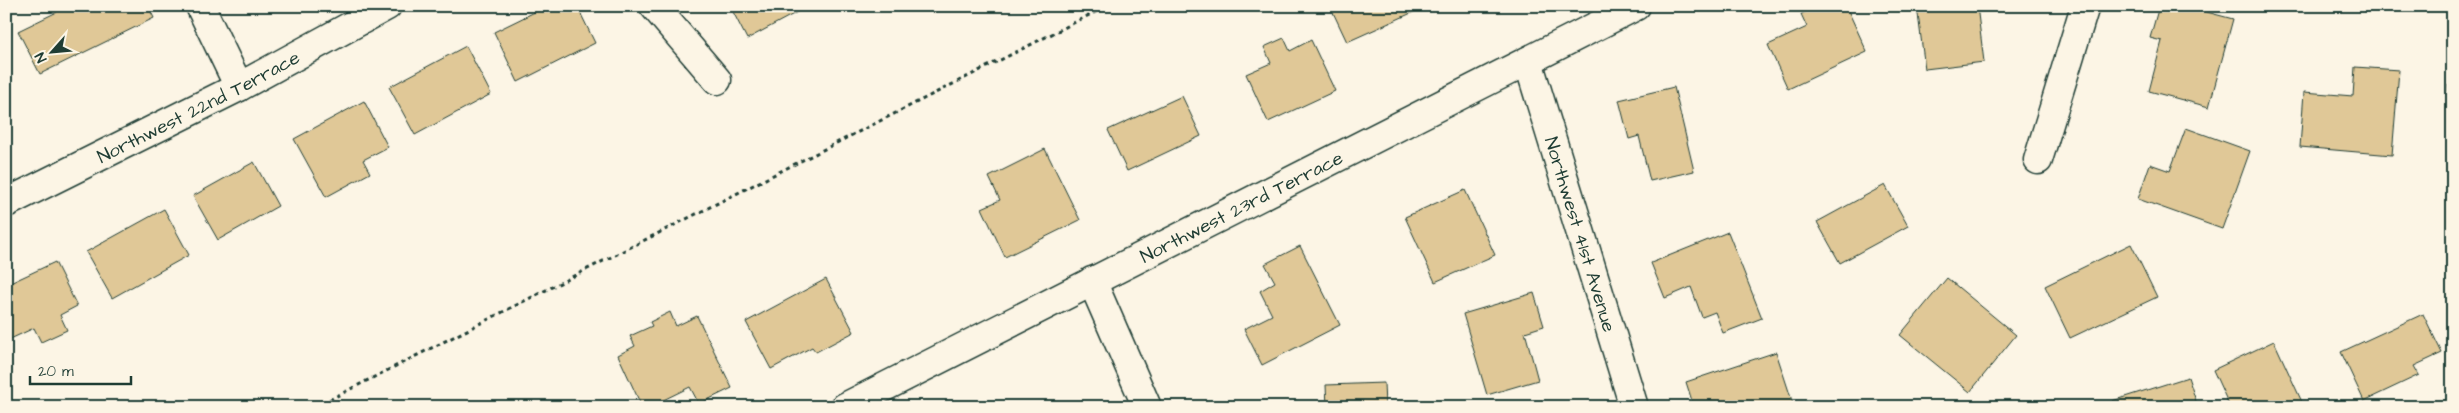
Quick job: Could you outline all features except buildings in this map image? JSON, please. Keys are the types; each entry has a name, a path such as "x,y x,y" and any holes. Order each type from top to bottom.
{"street":[{"path":"200,6 239,87"},
{"name":"Northwest 22nd Terrace","path":"6,203 239,87 388,6"},
{"path":"654,6 717,80"},
{"name":"Northwest 23rd Terrace","path":"845,407 1636,6"},
{"path":"2038,160 2085,6"},
{"name":"Northwest 41st Avenue","path":"1528,61 1634,407"},
{"path":"1092,281 1147,407"}],"path":[{"path":"315,407 1107,6"}]}
